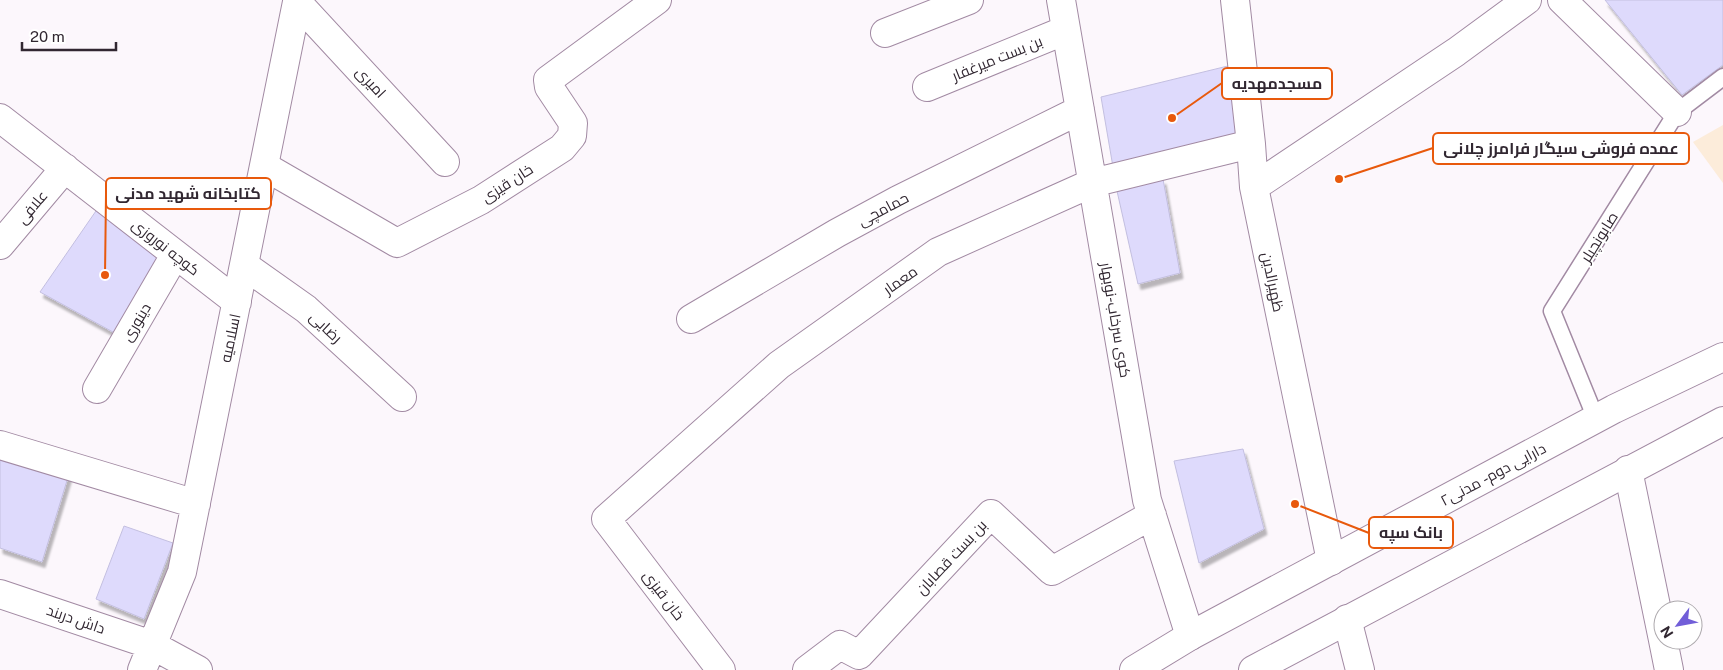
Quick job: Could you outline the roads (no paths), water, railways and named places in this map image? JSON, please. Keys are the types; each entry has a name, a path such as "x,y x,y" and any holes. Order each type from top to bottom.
{"street":[{"name":"خان قیزی","path":"264,166 397,243 481,200 562,148 572,136 573,123 549,87 548,80 658,0"},
{"path":"885,33 969,0"},
{"name":"کوی سرخاب-نوبهار","path":"1061,0 1145,491 1190,636"},
{"name":"ظهیرالدین","path":"1235,0 1254,187 1331,561"},
{"path":"1254,187 1456,52 1527,0"},
{"path":"1562,0 1677,112"},
{"name":"اسلامیه","path":"142,670 182,572 296,1"},
{"name":"امیری","path":"296,1 445,162"},
{"name":"بن بست میرغفار","path":"927,87 1066,30"},
{"name":"حمامچی","path":"691,319 837,233 898,200 1080,110"},
{"name":"کوچه نوروزی","path":"0,118 237,302"},
{"name":"معمار","path":"606,519 779,365 938,252 1092,183 1251,144"},
{"name":"علافی","path":"0,245 64,168"},
{"name":"دینوری","path":"97,388 176,255"},
{"name":"رضایی","path":"244,265 306,309 402,396"},
{"name":"دارایی دوم - مدنی۲","path":"1134,670 1190,636 1596,419 1723,356"},
{"path":"1253,670 1723,421"},
{"path":"0,445 196,504"},
{"path":"1628,470 1655,600"},
{"name":"بن بست قصابان","path":"807,670 840,645 859,655 991,514 1052,571 1152,515"},
{"name":"خان قیزی","path":"606,519 721,670"},
{"name":"داش دربند","path":"0,594 152,645 198,670"},
{"path":"1347,619 1360,670"},
{"path":"1665,650 1669,670"}],"lane":[{"name":"صابونچیلر","path":"1596,419 1552,311 1677,112 1723,77"}],"place":[{"name":"مسجدمهدیه","path":"1172,118"},
{"name":"عمده فروشی سیگار فرامرز چلانی","path":"1339,179"},
{"name":"کتابخانه شهید مدنی","path":"105,275"},
{"name":"بانک سپه","path":"1295,504"}]}
